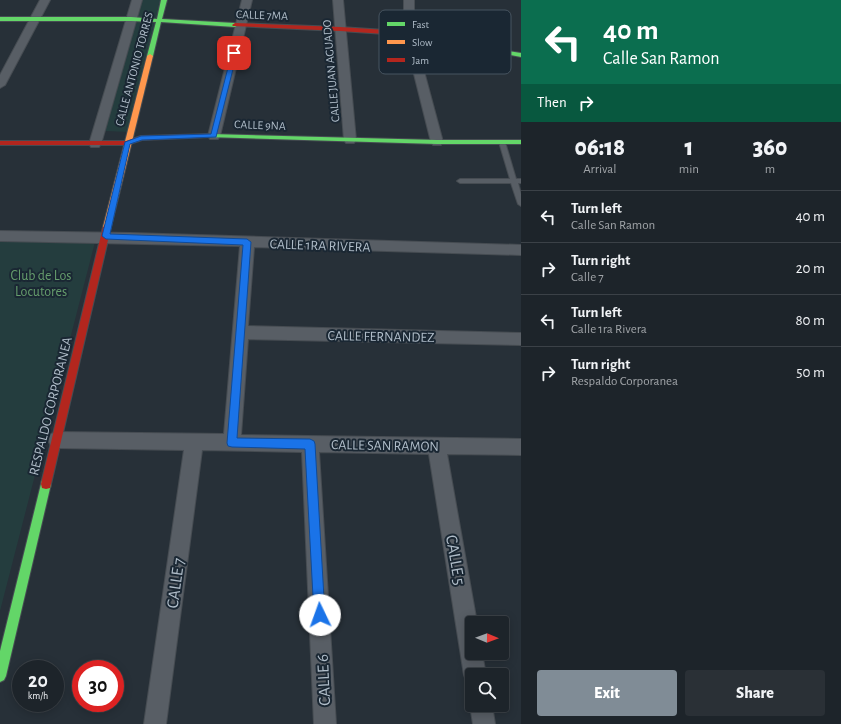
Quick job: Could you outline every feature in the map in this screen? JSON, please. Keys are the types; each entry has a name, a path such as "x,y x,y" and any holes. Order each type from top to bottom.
{"street":[{"path":"0,85 45,0"},
{"path":"95,144 137,0"},
{"name":"CALLE ANTONIO TORRES","path":"127,143 164,0"},
{"path":"214,136 246,0"},
{"name":"CALLE JUAN AGUADO","path":"338,0 350,140"},
{"path":"410,0 410,10"},
{"name":"CALLE 7MA","path":"0,19 131,19 241,26 379,32"},
{"name":"CALLE 7MA","path":"511,53 521,55"},
{"path":"419,74 437,142"},
{"name":"CALLE 9NA","path":"0,144 127,143 141,138 214,136 437,142 521,142"},
{"name":"RESPALDO CORPORANEA","path":"0,676 127,143"},
{"name":"CALLE 1RA RIVERA","path":"0,236 106,236 367,247 521,250"},
{"path":"232,443 247,242"},
{"name":"CALLE FERNANDEZ","path":"240,332 521,338"},
{"name":"CALLE SAN RAMON","path":"57,440 521,447"},
{"name":"CALLE 7","path":"155,724 194,442"},
{"name":"CALLE 6","path":"310,444 326,724"},
{"name":"CALLE 5","path":"437,446 474,668"},
{"path":"481,712 484,724"}],"lane":[{"path":"502,142 521,204"},
{"path":"460,181 521,181"}],"green space":[{"path":"142,0 164,0 130,132 105,131"},
{"name":"Club de Los Locutores","path":"0,242 95,242 0,611"}],"traffic: fast":[{"path":"150,56 164,0"},
{"path":"0,19 131,19 235,25"},
{"path":"511,53 521,55"},
{"path":"210,136 437,142 521,142"},
{"path":"0,676 46,484"}],"traffic: slow":[{"path":"107,227 150,56"}],"traffic: jam":[{"path":"235,25 379,32"},
{"path":"0,143 127,143 141,138 210,136"},
{"path":"46,484 107,227"}],"route":[{"path":"234,53 214,136 141,138 127,143 106,236 247,242 232,443 310,444 320,615"}]}
